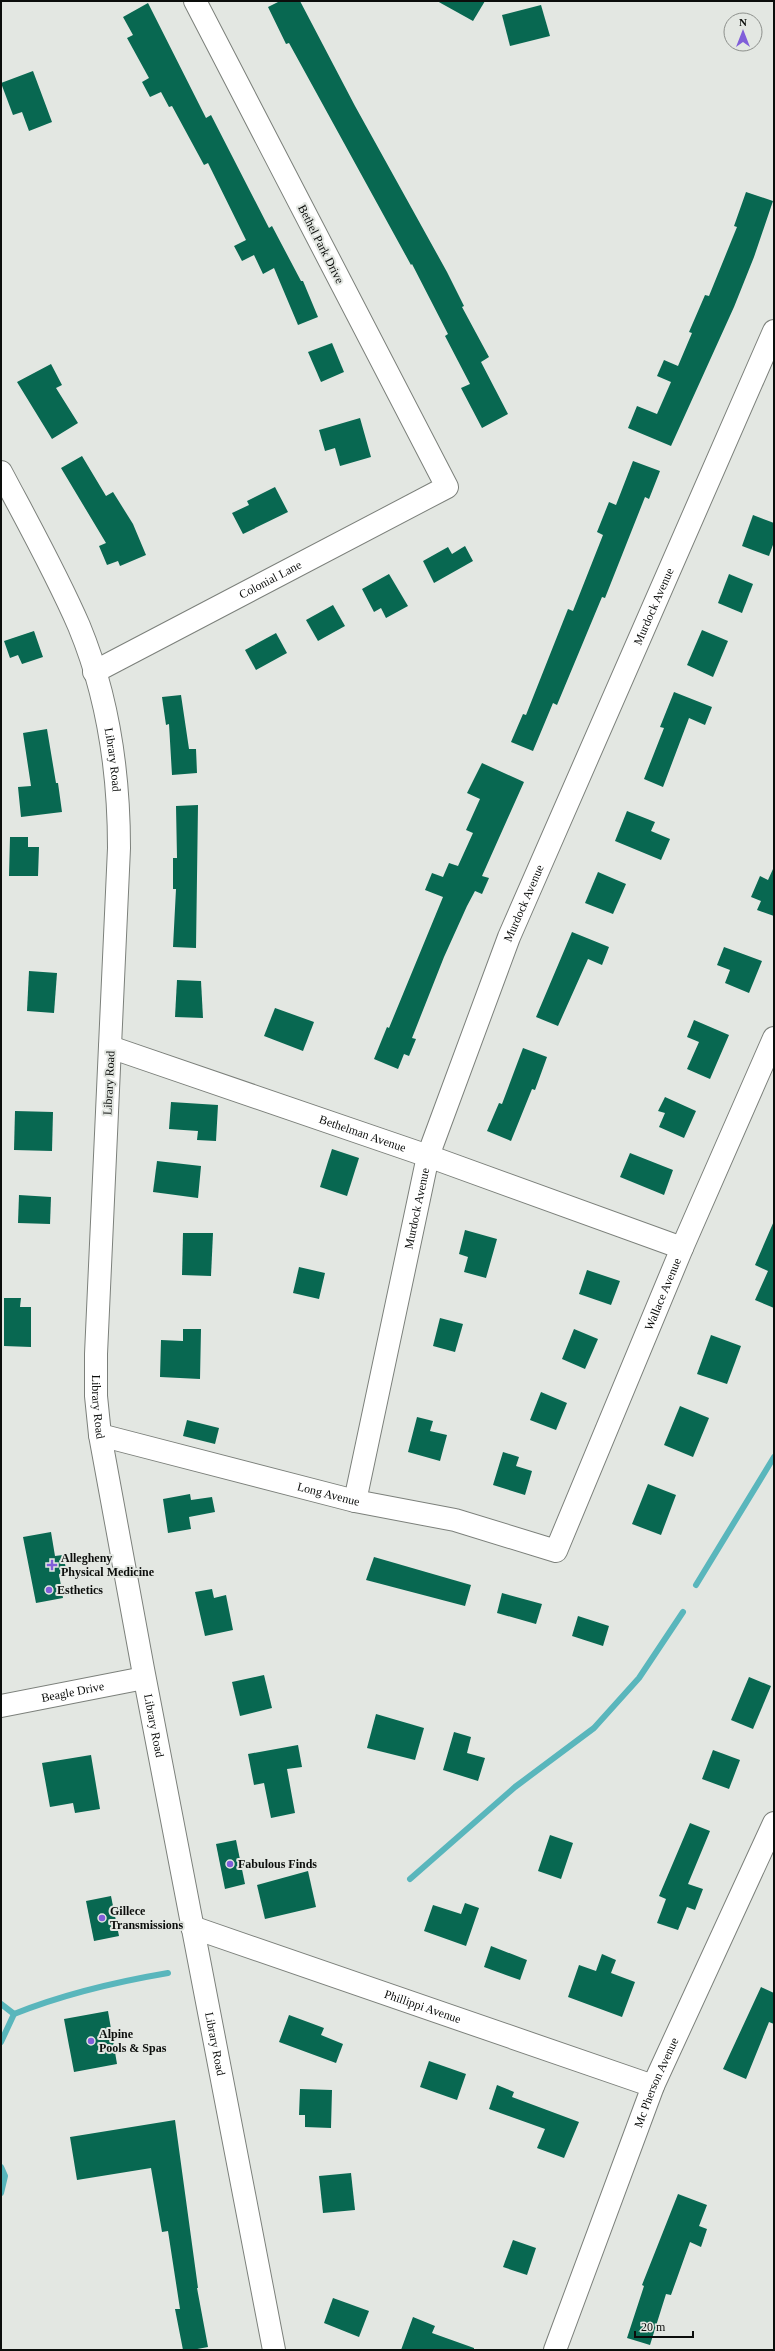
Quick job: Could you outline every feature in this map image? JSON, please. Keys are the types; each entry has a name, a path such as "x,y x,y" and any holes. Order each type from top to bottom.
{"street":[{"name":"Bethel Park Drive","path":"195,1 447,487"},
{"name":"Murdock Avenue","path":"355,1501 428,1156 509,937 774,331"},
{"name":"Library Road","path":"1,472 59,584 79,628 94,672 108,728 119,807 96,1354 96,1396 100,1435 144,1678 274,2350"},
{"name":"Colonial Lane","path":"94,672 447,487"},
{"name":"Wallace Avenue","path":"556,1551 682,1248 774,1038"},
{"name":"Bethelman Avenue","path":"110,1047 428,1156 682,1248"},
{"name":"Long Avenue","path":"100,1435 355,1501 455,1520 556,1551"},
{"name":"Beagle Drive","path":"1,1706 144,1678"},
{"name":"Mc Pherson Avenue","path":"555,2350 653,2086 774,1823"},
{"name":"Phillippi Avenue","path":"192,1927 653,2086"}],"building":[{"path":"280,1 300,1 355,106 447,272 464,306 462,307 489,357 481,362 508,414 482,428 461,388 470,384 445,336 448,334 412,264 411,265 289,43 286,44 268,7"},
{"path":"437,1 485,1 473,21"},
{"path":"148,3 206,118 211,115 269,228 272,226 301,281 303,281 318,317 298,325 274,268 263,274 254,255 242,261 234,246 246,240 208,163 204,165 172,106 169,107 161,92 150,97 142,82 149,78 127,38 133,35 123,17"},
{"path":"541,5 550,36 510,46 502,15"},
{"path":"33,71 52,122 29,131 22,112 13,115 1,83"},
{"path":"746,192 773,201 754,257 734,307 671,446 628,428 637,406 657,414 671,382 657,376 664,360 678,366 692,333 689,332 705,295 709,296 737,227 734,226"},
{"path":"332,343 344,372 321,382 308,352"},
{"path":"51,364 62,385 56,388 78,423 52,439 17,382"},
{"path":"360,418 371,457 340,466 335,448 325,451 319,430"},
{"path":"82,456 106,496 113,492 133,524 146,555 120,566 118,561 107,565 99,546 106,543 61,468"},
{"path":"633,461 660,471 649,499 645,497 605,598 602,597 557,705 553,703 533,751 511,742 523,714 526,715 568,609 573,611 603,535 597,532 609,502 616,505"},
{"path":"275,487 288,512 243,534 232,513 249,505 247,501"},
{"path":"753,515 774,523 774,542 769,556 742,546"},
{"path":"465,546 473,561 434,583 423,561 448,547 452,554"},
{"path":"389,574 408,606 386,618 381,608 374,612 362,589"},
{"path":"729,574 753,584 742,613 718,603"},
{"path":"333,605 345,626 318,641 306,620"},
{"path":"702,630 728,641 713,677 687,665"},
{"path":"34,631 43,657 22,664 18,655 10,658 4,641"},
{"path":"276,633 287,653 256,670 245,650"},
{"path":"674,692 712,707 705,725 689,718 663,787 644,779 664,728 660,727"},
{"path":"181,695 189,749 196,749 197,773 172,775 169,724 166,725 162,697"},
{"path":"47,729 56,783 58,783 62,812 21,817 18,787 31,786 23,733"},
{"path":"482,763 524,782 482,876 489,878 482,894 475,891 467,906 444,957 412,1038 416,1039 409,1056 404,1054 398,1069 374,1059 387,1027 389,1028 443,897 425,890 432,873 443,877 449,863 458,866 473,833 466,830 480,799 467,793"},
{"path":"198,805 196,948 173,947 176,889 173,889 173,858 177,858 176,806"},
{"path":"627,811 655,822 651,831 670,839 661,860 615,841"},
{"path":"10,837 28,837 28,847 39,847 38,876 9,876"},
{"path":"773,869 774,916 757,910 761,901 751,897 760,876 768,880"},
{"path":"598,872 626,884 613,914 585,903"},
{"path":"572,932 609,947 602,965 588,959 558,1026 536,1017"},
{"path":"724,947 762,961 749,993 725,983 730,970 717,965"},
{"path":"29,971 57,973 54,1013 27,1011"},
{"path":"177,980 201,981 203,1018 175,1017"},
{"path":"275,1008 314,1022 303,1051 264,1036"},
{"path":"694,1020 729,1035 710,1079 687,1069 699,1042 687,1037"},
{"path":"523,1048 547,1057 535,1090 532,1089 511,1141 487,1131 499,1103 502,1104"},
{"path":"665,1097 696,1111 684,1138 659,1127 665,1113 658,1111"},
{"path":"171,1102 218,1105 216,1141 197,1140 198,1131 169,1129"},
{"path":"15,1111 53,1112 52,1151 14,1150"},
{"path":"332,1149 359,1158 347,1196 320,1187"},
{"path":"630,1153 673,1170 664,1195 620,1177"},
{"path":"157,1161 201,1166 198,1198 153,1192"},
{"path":"19,1195 51,1197 50,1224 18,1223"},
{"path":"774,1221 774,1308 755,1300 768,1271 755,1265"},
{"path":"465,1230 497,1239 486,1278 464,1272 468,1257 459,1254"},
{"path":"183,1233 213,1233 211,1276 182,1275"},
{"path":"299,1267 325,1273 319,1299 293,1293"},
{"path":"587,1270 620,1281 611,1305 579,1294"},
{"path":"4,1298 21,1298 20,1307 31,1307 31,1347 4,1346"},
{"path":"440,1318 463,1324 455,1352 433,1346"},
{"path":"183,1329 201,1329 200,1379 160,1377 161,1340 183,1341"},
{"path":"574,1329 598,1339 585,1369 562,1359"},
{"path":"711,1335 741,1346 727,1384 697,1374"},
{"path":"541,1392 567,1403 556,1430 530,1420"},
{"path":"680,1406 709,1418 693,1457 664,1445"},
{"path":"417,1417 433,1421 430,1431 447,1435 440,1461 408,1452"},
{"path":"187,1420 219,1428 215,1444 183,1436"},
{"path":"503,1452 519,1457 516,1466 532,1471 525,1495 493,1485"},
{"path":"648,1484 676,1495 661,1535 632,1524"},
{"path":"190,1494 191,1500 212,1497 215,1512 189,1517 191,1529 168,1533 163,1499"},
{"path":"51,1532 55,1556 63,1555 67,1573 59,1574 63,1598 36,1603 23,1537"},
{"path":"374,1557 471,1585 465,1606 366,1580"},
{"path":"212,1589 214,1598 226,1595 233,1630 205,1636 195,1592"},
{"path":"502,1593 542,1604 536,1624 497,1613"},
{"path":"578,1616 609,1626 603,1646 572,1636"},
{"path":"264,1675 272,1708 240,1716 232,1682"},
{"path":"749,1677 771,1686 753,1729 731,1720"},
{"path":"376,1714 424,1728 415,1760 367,1748"},
{"path":"454,1732 471,1737 467,1753 485,1758 478,1781 443,1770"},
{"path":"298,1745 302,1767 287,1769 295,1813 271,1818 264,1783 254,1785 248,1754"},
{"path":"713,1750 740,1760 729,1789 702,1779"},
{"path":"91,1755 100,1809 75,1813 73,1803 50,1807 42,1763"},
{"path":"690,1823 710,1831 688,1884 703,1889 695,1910 687,1907 678,1930 657,1923 666,1899 659,1896"},
{"path":"550,1835 573,1843 561,1879 538,1871"},
{"name":"Fabulous Finds","path":"236,1840 245,1884 225,1889 216,1844"},
{"path":"308,1871 316,1907 265,1919 257,1885"},
{"name":"Gillece Transmissions","path":"111,1896 119,1936 94,1941 86,1901"},
{"path":"465,1903 479,1908 466,1946 424,1931 433,1905 461,1914"},
{"path":"491,1946 527,1960 520,1980 484,1967"},
{"path":"602,1954 616,1960 611,1973 635,1982 622,2017 568,1997 579,1965 596,1971"},
{"path":"761,1987 774,1993 774,2024 769,2022 746,2079 723,2069"},
{"name":"Alpine Pools & Spas","path":"108,2011 117,2064 74,2072 64,2019"},
{"path":"289,2015 324,2028 321,2035 343,2044 336,2063 279,2042"},
{"path":"429,2061 466,2074 457,2100 420,2087"},
{"path":"497,2085 514,2092 512,2097 579,2122 564,2158 537,2148 545,2129 489,2109"},
{"path":"300,2089 332,2090 331,2128 305,2127 305,2115 299,2115"},
{"path":"175,2120 197,2288 208,2347 192,2350 183,2350 175,2309 180,2309 168,2231 162,2232 151,2168 77,2180 70,2137"},
{"path":"351,2173 355,2210 323,2213 319,2176"},
{"path":"678,2194 707,2205 699,2226 707,2229 701,2247 690,2242 671,2295 666,2294 650,2345 627,2338 644,2286 642,2285"},
{"path":"513,2240 536,2248 527,2275 503,2267"},
{"path":"333,2298 369,2311 359,2337 324,2323"},
{"path":"413,2317 435,2326 432,2333 474,2348 474,2350 401,2350"}],"waterway":[{"path":"696,1585 774,1457"},
{"path":"410,1879 515,1787 594,1728 639,1678 683,1612"},
{"path":"14,2014 52,2000 90,1989 168,1973"},
{"path":"1,2004 14,2014 1,2042"},
{"path":"1,2167 5,2176 1,2193"}],"place":[{"name":"Allegheny Physical Medicine","path":"52,1565"},
{"name":"Esthetics","path":"49,1590"},
{"name":"Fabulous Finds","path":"230,1864"},
{"name":"Gillece Transmissions","path":"102,1918"},
{"name":"Alpine Pools & Spas","path":"91,2041"}]}
